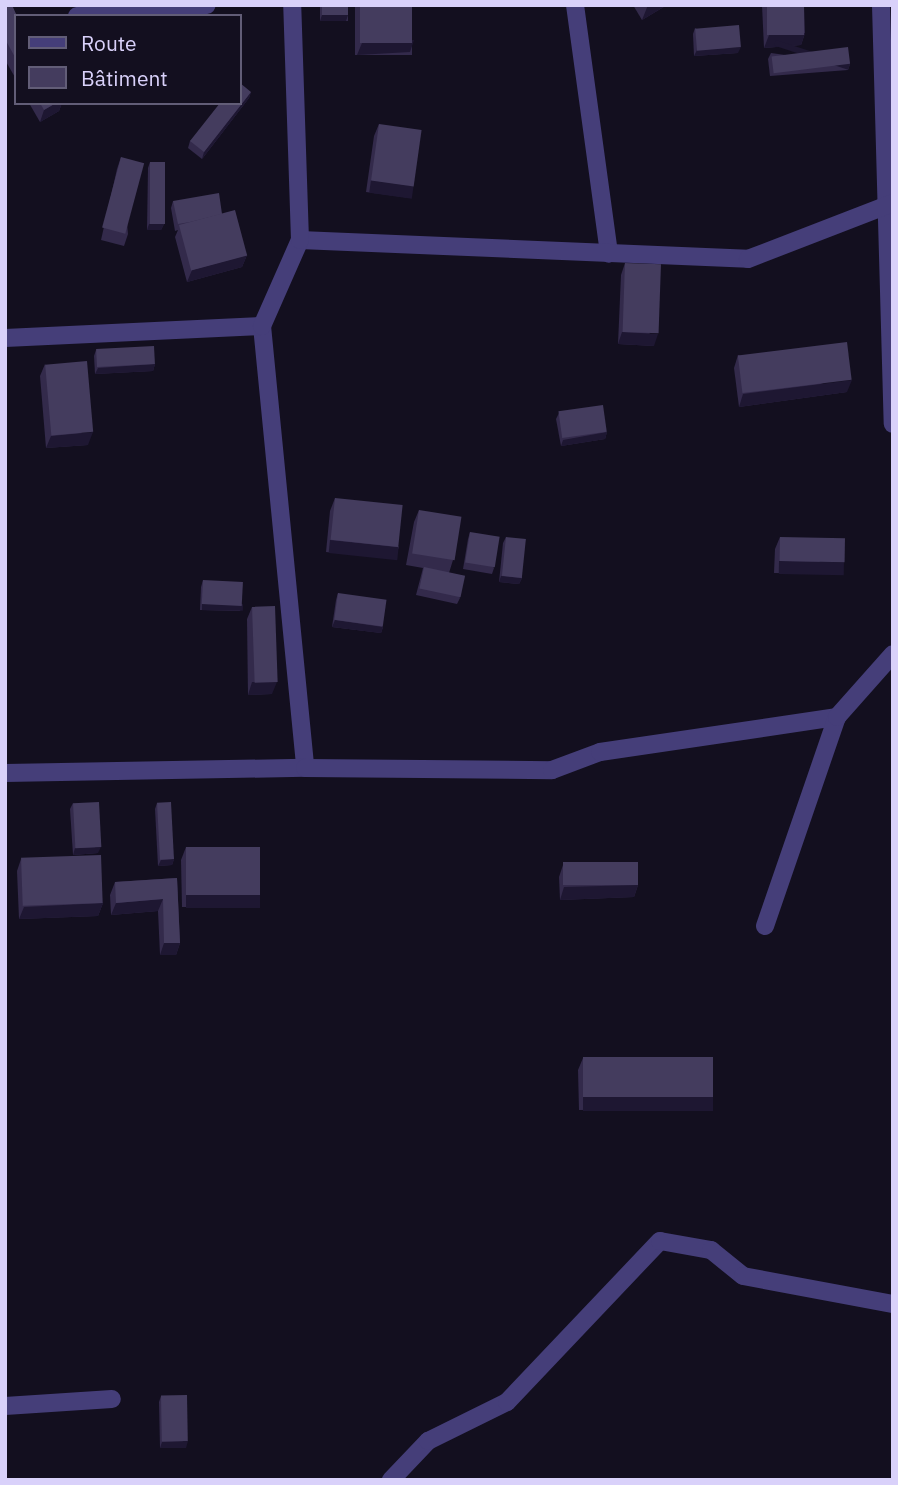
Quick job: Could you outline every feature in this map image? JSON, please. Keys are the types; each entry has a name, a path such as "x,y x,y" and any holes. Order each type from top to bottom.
{"street":[{"path":"101,14 207,5"},
{"path":"292,5 300,240 262,326 305,768"},
{"path":"575,5 609,254"},
{"path":"881,5 890,203 893,424"},
{"path":"300,240 748,260 890,203"},
{"path":"5,338 262,326"},
{"path":"765,926 837,717 893,654"},
{"path":"5,774 305,768 552,769 600,752 837,717"},
{"path":"391,1480 428,1441 507,1402 660,1241 711,1250 743,1276 893,1304"},
{"path":"5,1406 112,1399"}],"building":[{"path":"12,5 16,14 14,55 5,39 5,7"},
{"path":"322,5 348,5 348,15 322,15"},
{"path":"360,5 412,5 412,43 360,43"},
{"path":"767,5 804,5 804,35 767,35"},
{"path":"739,25 741,47 697,51 695,29"},
{"path":"848,47 850,64 774,73 772,56"},
{"path":"242,85 251,92 242,103"},
{"path":"218,105 241,105 204,152 190,141"},
{"path":"379,124 422,130 414,186 371,180"},
{"path":"121,157 144,163 125,234 102,228"},
{"path":"150,162 165,162 165,224 150,224"},
{"path":"219,193 222,214 178,224 173,201"},
{"path":"235,210 247,255 191,270 179,225"},
{"path":"625,263 661,264 659,333 623,332"},
{"path":"847,342 852,380 742,393 738,355"},
{"path":"154,346 155,364 97,367 96,349"},
{"path":"87,361 93,432 51,435 45,365"},
{"path":"603,405 607,432 562,438 558,411"},
{"path":"335,498 403,505 398,547 331,540"},
{"path":"419,510 461,517 455,560 412,553"},
{"path":"470,532 500,537 495,567 465,563"},
{"path":"506,537 526,539 522,578 502,576"},
{"path":"780,537 845,538 845,562 780,561"},
{"path":"424,567 465,576 461,597 419,589"},
{"path":"203,580 243,582 242,606 202,604"},
{"path":"338,593 387,600 383,627 334,620"},
{"path":"275,606 278,682 255,683 252,607"},
{"path":"99,802 101,847 75,848 73,803"},
{"path":"171,802 174,859 160,860 157,803"},
{"path":"186,847 260,847 260,895 186,895"},
{"path":"101,855 103,903 23,906 21,858"},
{"path":"563,862 638,862 638,885 563,885"},
{"path":"177,878 180,943 164,943 163,899 116,903 115,882"},
{"path":"583,1057 713,1057 713,1097 583,1097"},
{"path":"161,1395 187,1395 188,1441 162,1441"}]}
